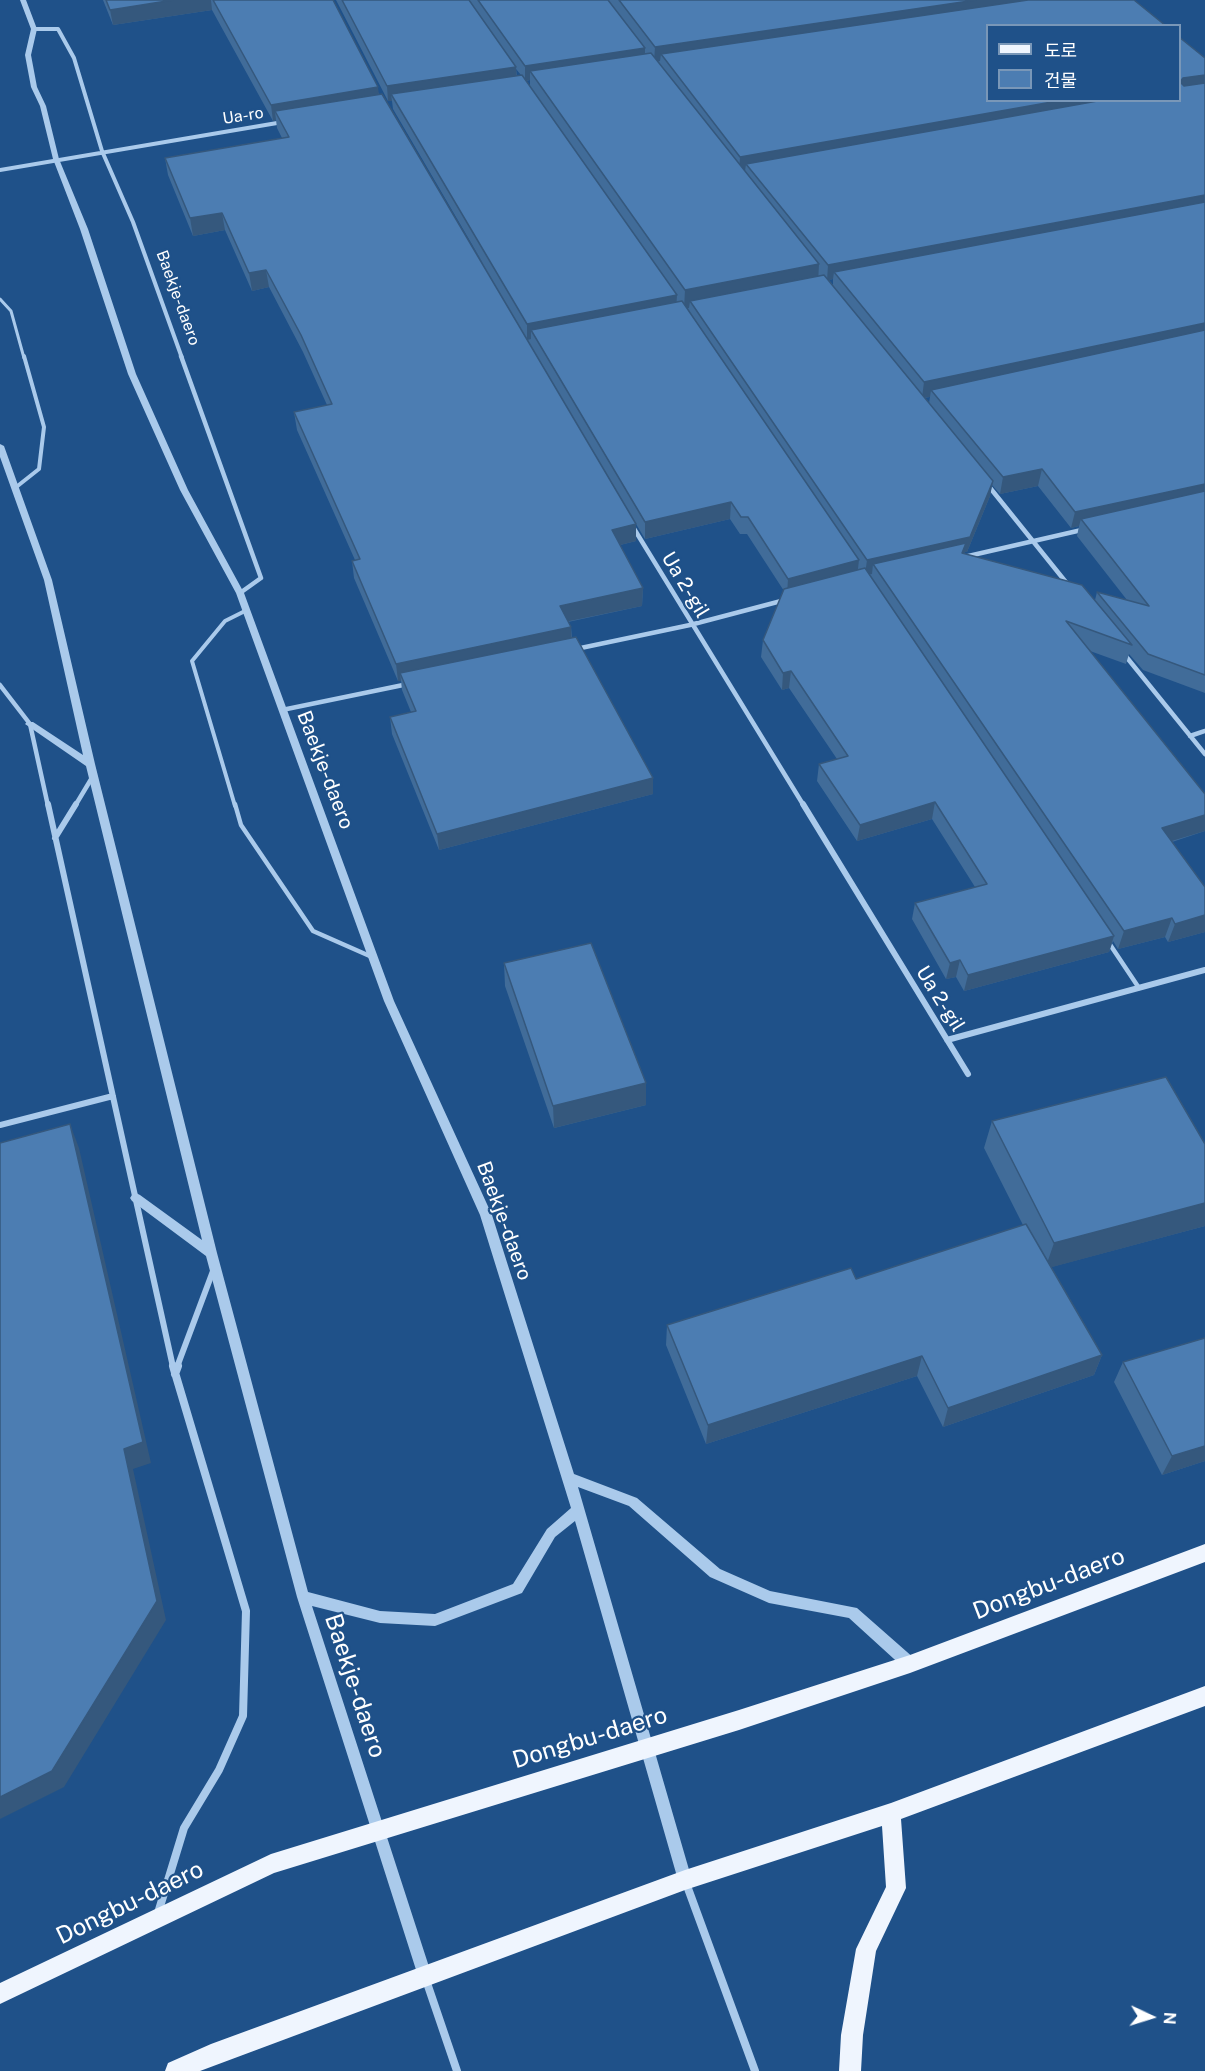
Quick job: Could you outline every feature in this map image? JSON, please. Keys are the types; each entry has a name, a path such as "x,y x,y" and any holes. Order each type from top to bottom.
{"main road":[{"name":"Dongbu-daero","path":"0,1994 271,1864 378,1829 739,1720 910,1664 1205,1553"},
{"path":"176,2071 211,2055 685,1880 891,1813 1205,1696"},
{"path":"850,2071 852,2035 866,1949 896,1888 891,1813"}],"street":[{"path":"23,0 34,29"},
{"name":"Baekje-daero","path":"240,593 261,578 133,222 102,151 74,58 58,29 34,29 28,55 34,87 43,106 56,159 84,229 132,374 184,490 240,593 389,1000 486,1215 569,1478 685,1880"},
{"name":"Ua-ro","path":"0,170 293,120"},
{"name":"Baekje-daero","path":"0,446 48,580 92,770 211,1253 303,1597 425,1976"},
{"path":"981,477 1070,588"},
{"name":"Ua 2-gil","path":"631,525 690,625 968,1074"},
{"path":"954,560 1090,528"},
{"path":"574,649 690,625 795,598"},
{"path":"1123,652 1205,754"},
{"path":"282,710 410,683"},
{"path":"0,685 30,724 92,770 55,838"},
{"path":"30,724 175,1374 246,1611 243,1716 219,1770 184,1828 156,1918"},
{"path":"1190,736 1205,731"},
{"path":"947,1040 1205,970"},
{"path":"0,1125 113,1096"},
{"path":"136,1198 211,1253"},
{"path":"175,1374 215,1267"},
{"path":"569,1478 633,1502 715,1573 769,1597 852,1612 910,1664"},
{"path":"303,1597 380,1617 435,1620 517,1589 551,1533 578,1510"},
{"path":"685,1880 755,2071"},
{"path":"425,1976 457,2071"}],"lane":[{"path":"0,299 11,311 44,427 39,469 15,488"},
{"path":"247,610 225,621 192,661 241,825 313,932 374,958"},
{"path":"1105,938 1139,988"}],"building":[{"path":"106,0 173,0 110,10"},
{"path":"213,0 333,0 378,87 271,105"},
{"path":"342,0 469,0 516,67 387,86"},
{"path":"478,0 608,0 645,48 525,66"},
{"path":"619,0 976,0 655,47"},
{"path":"1028,0 1134,0 1164,24 986,24 986,102 1052,102 740,157 661,54"},
{"path":"1181,39 1205,58 1205,75 1183,78 1181,81"},
{"path":"651,53 819,264 685,290 530,71"},
{"path":"522,75 677,295 527,324 391,94"},
{"path":"1181,83 1184,86 1205,83 1205,195 828,265 746,164 1092,102 1181,102"},
{"path":"382,94 636,524 612,530 643,588 560,606 571,627 396,664 352,561 360,559 294,412 332,404 301,335 266,270 249,273 222,213 190,218 165,158 289,137 275,111"},
{"path":"1205,202 1205,323 924,382 834,272"},
{"path":"824,275 993,481 970,537 867,560 690,301"},
{"path":"682,301 859,560 788,579 748,517 741,517 731,502 645,522 531,330"},
{"path":"1205,330 1205,484 1075,512 1042,469 1003,477 931,390"},
{"path":"1205,491 1205,675 1148,654 1097,592 1149,606 1081,519"},
{"path":"966,543 962,553 1082,585 1132,645 1066,621 1205,794 1205,815 1162,828 1205,887 1205,915 1175,924 1172,918 1124,931 873,564"},
{"path":"865,568 1114,936 968,975 960,960 950,963 915,903 987,884 935,802 860,825 819,764 848,756 791,671 783,673 763,640 784,589"},
{"path":"576,637 653,778 437,834 390,717 416,711 400,673"},
{"path":"591,943 646,1083 553,1106 504,963"},
{"path":"1166,1077 1205,1144 1205,1203 1054,1243 992,1121"},
{"path":"70,1124 143,1442 124,1449 157,1601 52,1771 0,1797 0,1143"},
{"path":"1026,1224 1102,1355 948,1408 922,1356 708,1425 667,1325 851,1268 856,1279"},
{"path":"1205,1338 1205,1446 1172,1456 1123,1362"}]}
